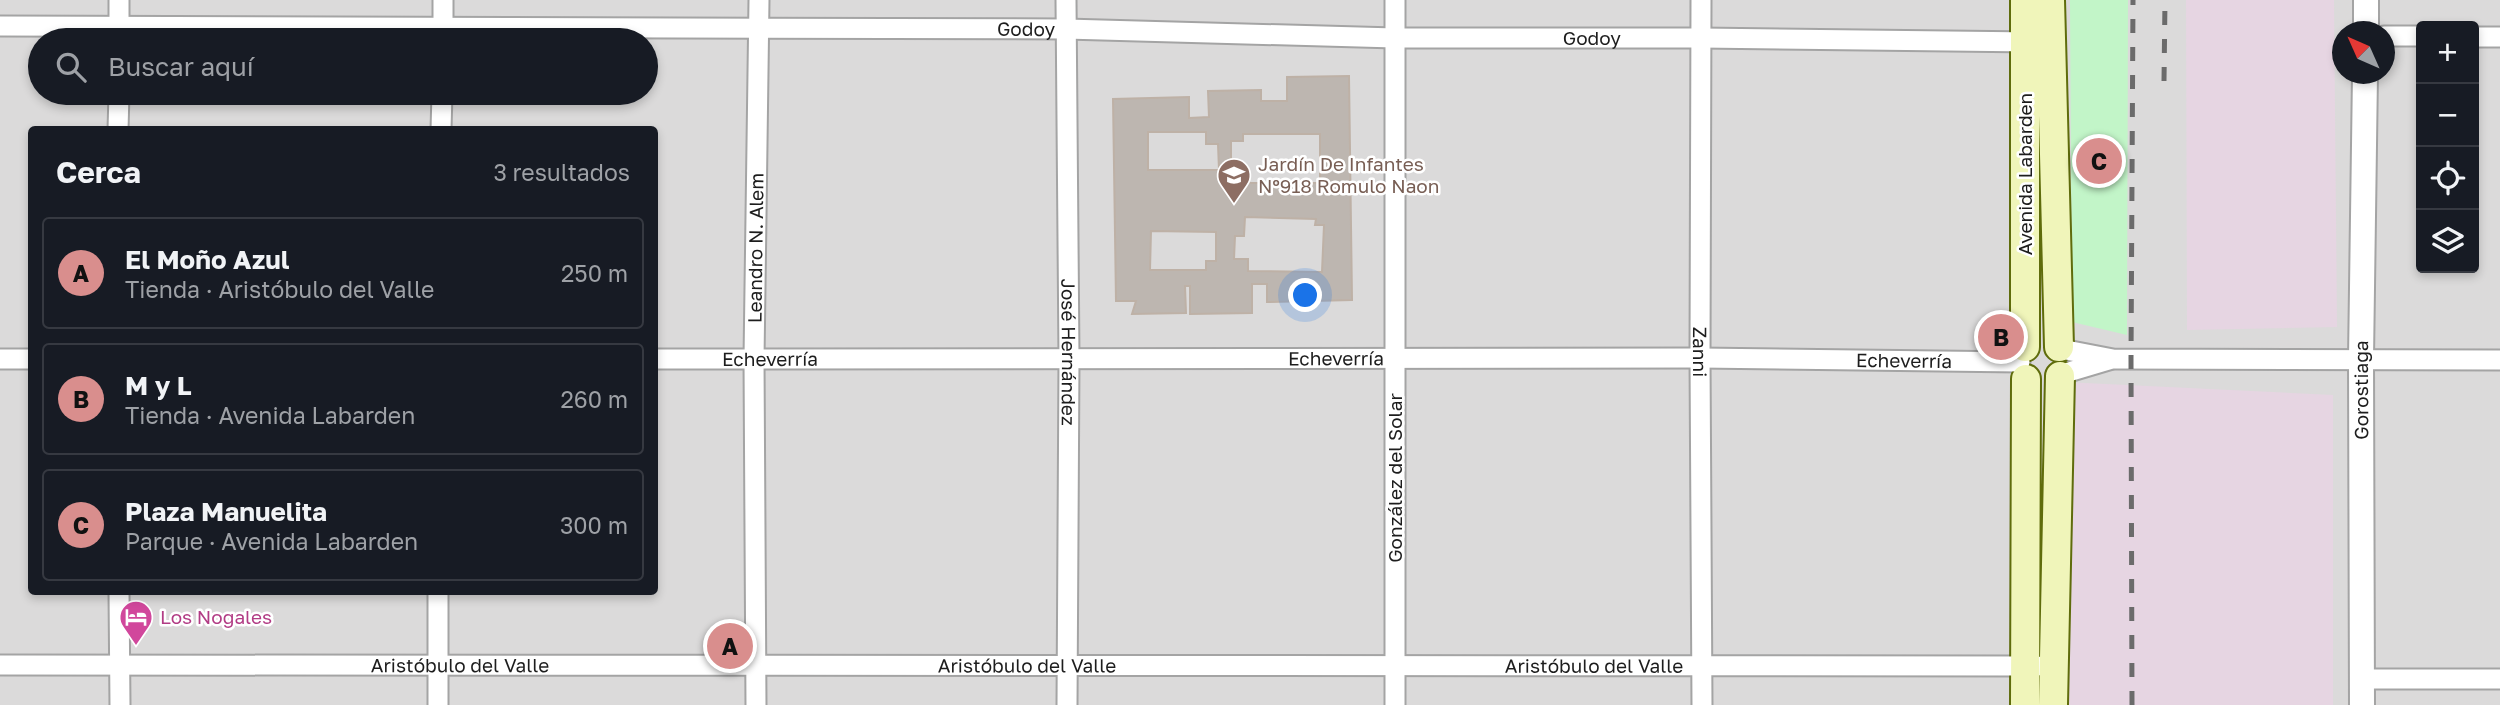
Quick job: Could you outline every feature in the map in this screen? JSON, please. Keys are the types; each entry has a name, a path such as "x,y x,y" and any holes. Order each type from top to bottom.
{"main road":[{"name":"Avenida Labarden","path":"2025,0 2038,42 2061,362 2053,705"},
{"name":"Avenida Labarden","path":"2025,705 2024,363 2038,42 2050,0"},
{"path":"2042,340 2052,342 2061,362 2053,382 2044,385 2035,384 2024,363 2033,342 2042,340"}],"street":[{"path":"119,0 119,28"},
{"path":"443,0 443,28"},
{"name":"Leandro N. Alem","path":"756,705 754,359 759,0"},
{"name":"José Hernández","path":"1066,0 1068,705"},
{"name":"González del Solar","path":"1395,0 1395,705"},
{"name":"Zanni","path":"1702,0 1702,705"},
{"path":"2366,0 2366,21"},
{"name":"Godoy","path":"0,26 34,28"},
{"name":"Godoy","path":"658,31 1066,29 1395,38 2038,42"},
{"path":"2395,36 2416,36"},
{"path":"2479,37 2500,37"},
{"name":"Gorostiaga","path":"2362,705 2361,359 2365,84"},
{"path":"118,126 119,105"},
{"path":"441,126 442,105"},
{"name":"Echeverría","path":"658,359 1700,358 2024,363"},
{"path":"0,359 28,359"},
{"path":"2061,362 2113,359 2500,360"},
{"path":"119,595 120,705"},
{"path":"438,595 438,705"},
{"name":"Aristóbulo del Valle","path":"0,665 2053,666"},
{"path":"2361,679 2500,679"}],"shaded area":[{"path":"0,0 2500,0 2500,705 0,705"},
{"path":"2186,0 2334,0 2332,84 2335,84 2337,327 2187,330"},
{"path":"2064,382 2333,395 2333,705 2065,705"}],"green space":[{"path":"2070,0 2128,0 2127,335 2072,322"}],"building":[{"path":"1349,76 1352,300 1267,302 1267,284 1252,284 1252,313 1190,314 1190,286 1185,286 1186,313 1132,314 1136,301 1116,301 1113,99 1189,97 1189,118 1209,117 1208,91 1261,90 1261,101 1287,101 1287,77","holes":["1148,132 1206,132 1206,144 1218,144 1219,170 1148,170","1243,134 1320,134 1320,183 1243,183 1243,171 1231,171 1231,141 1243,141","1245,217 1316,219 1315,225 1324,225 1322,272 1248,271 1248,259 1234,259 1235,236 1244,236","1151,231 1216,232 1216,261 1206,261 1206,270 1150,270"]}],"railway":[{"path":"2132,705 2133,0"},
{"path":"2164,81 2165,0"}],"place":[{"name":"Plaza Manuelita","path":"2099,161"},
{"name":"Jardín De Infantes Nº918 Romulo Naon","path":"1234,205"},
{"name":"M y L","path":"2001,337"},
{"name":"El Moño Azul","path":"730,646"},
{"name":"Los Nogales","path":"136,647"}]}
